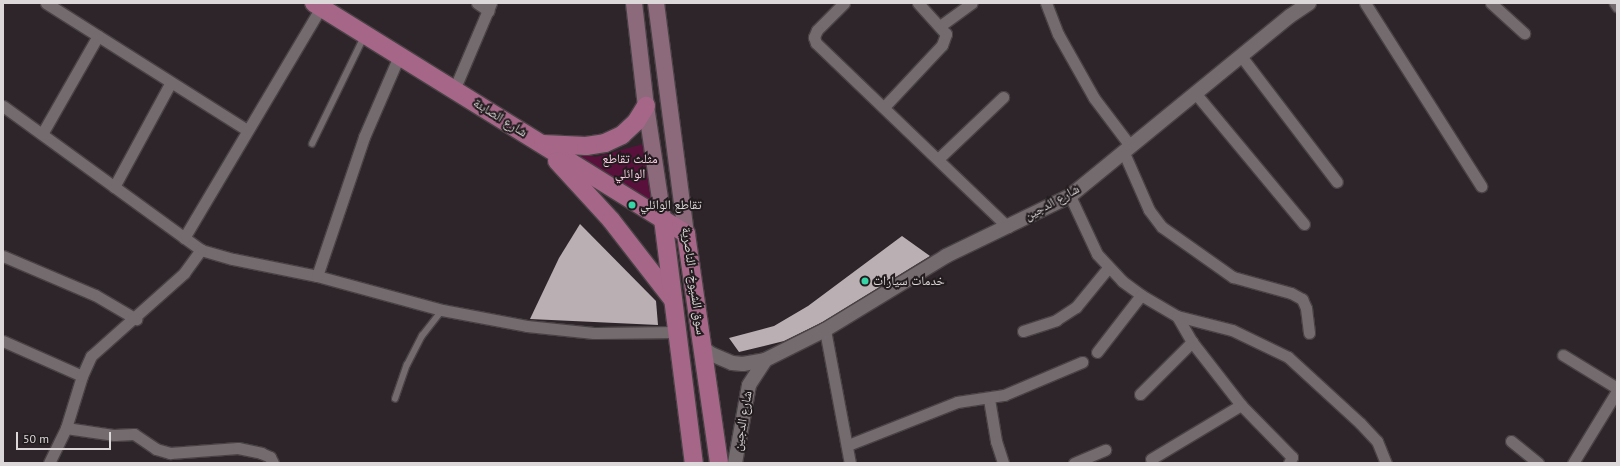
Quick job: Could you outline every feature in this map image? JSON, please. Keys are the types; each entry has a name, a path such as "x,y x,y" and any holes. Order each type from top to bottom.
{"main road":[{"name":"سوق الشيوخ - الناصرية","path":"634,3 646,106 679,332 694,463"},
{"name":"سوق الشيوخ - الناصرية","path":"656,3 686,234 719,463"},
{"name":"شارع الصابئة","path":"318,5 686,234"},
{"path":"542,144 586,146 605,143 622,135 636,122 646,106"},
{"path":"542,144 611,220 674,301"}],"street":[{"path":"46,3 248,130"},
{"path":"454,90 490,7 477,3"},
{"path":"844,3 818,30 814,37 816,43 1008,227"},
{"path":"884,107 942,45 946,34 918,3"},
{"path":"940,26 972,3"},
{"path":"1046,3 1058,34 1094,98 1128,150 1149,210 1162,227 1233,277 1291,293 1302,300 1306,308 1309,333"},
{"name":"شارع الدجين","path":"702,347 716,357 732,363 749,364 765,360 825,330 946,256 1070,196 1241,56 1310,3"},
{"path":"1365,3 1481,186"},
{"path":"1491,3 1524,33"},
{"path":"184,238 248,130 318,5"},
{"path":"42,134 98,36"},
{"path":"317,276 364,138 399,56"},
{"path":"1241,56 1337,182"},
{"path":"114,187 171,82"},
{"path":"1196,94 1304,224"},
{"path":"938,159 1003,97"},
{"path":"3,106 201,250 233,259 317,276 442,310 527,326 594,333 679,332"},
{"path":"1070,196 1097,254 1108,268 1140,295 1177,316 1232,330 1288,357 1360,423 1377,441 1386,463"},
{"path":"49,463 66,428 82,376 96,351 136,319 184,273 201,250"},
{"path":"3,256 94,295 136,319"},
{"path":"1023,331 1056,320 1076,307 1108,268"},
{"path":"1097,352 1140,295"},
{"path":"1177,316 1192,342 1241,405 1292,457 1289,463"},
{"path":"825,330 848,445 850,463"},
{"path":"3,341 82,376"},
{"path":"1140,394 1192,342"},
{"path":"1562,354 1617,390 1573,463"},
{"name":"شارع الدجين","path":"735,463 749,385 765,360"},
{"path":"848,445 957,402 989,399 1082,362"},
{"path":"989,399 996,441 1004,463"},
{"path":"1152,459 1241,405"},
{"path":"66,428 114,435 134,434 156,449 170,453 238,448 261,453 270,457 273,463"},
{"path":"1511,441 1538,463"},
{"path":"1074,463 1104,450"}],"lane":[{"path":"312,144 366,35"},
{"path":"395,399 407,365 422,336 442,310"}],"green space":[{"name":"مثلث تقاطع الوائلي","path":"647,143 653,199 651,202 579,159 581,154 596,157"}],"building":[{"path":"580,224 656,301 658,325 530,319 559,258"},
{"name":"خدمات سيارات","path":"902,236 930,256 821,323 784,341 739,352 729,338 774,326 808,306"}],"place":[{"name":"تقاطع الوائلي","path":"632,205"},
{"name":"خدمات سيارات","path":"865,281"}]}
